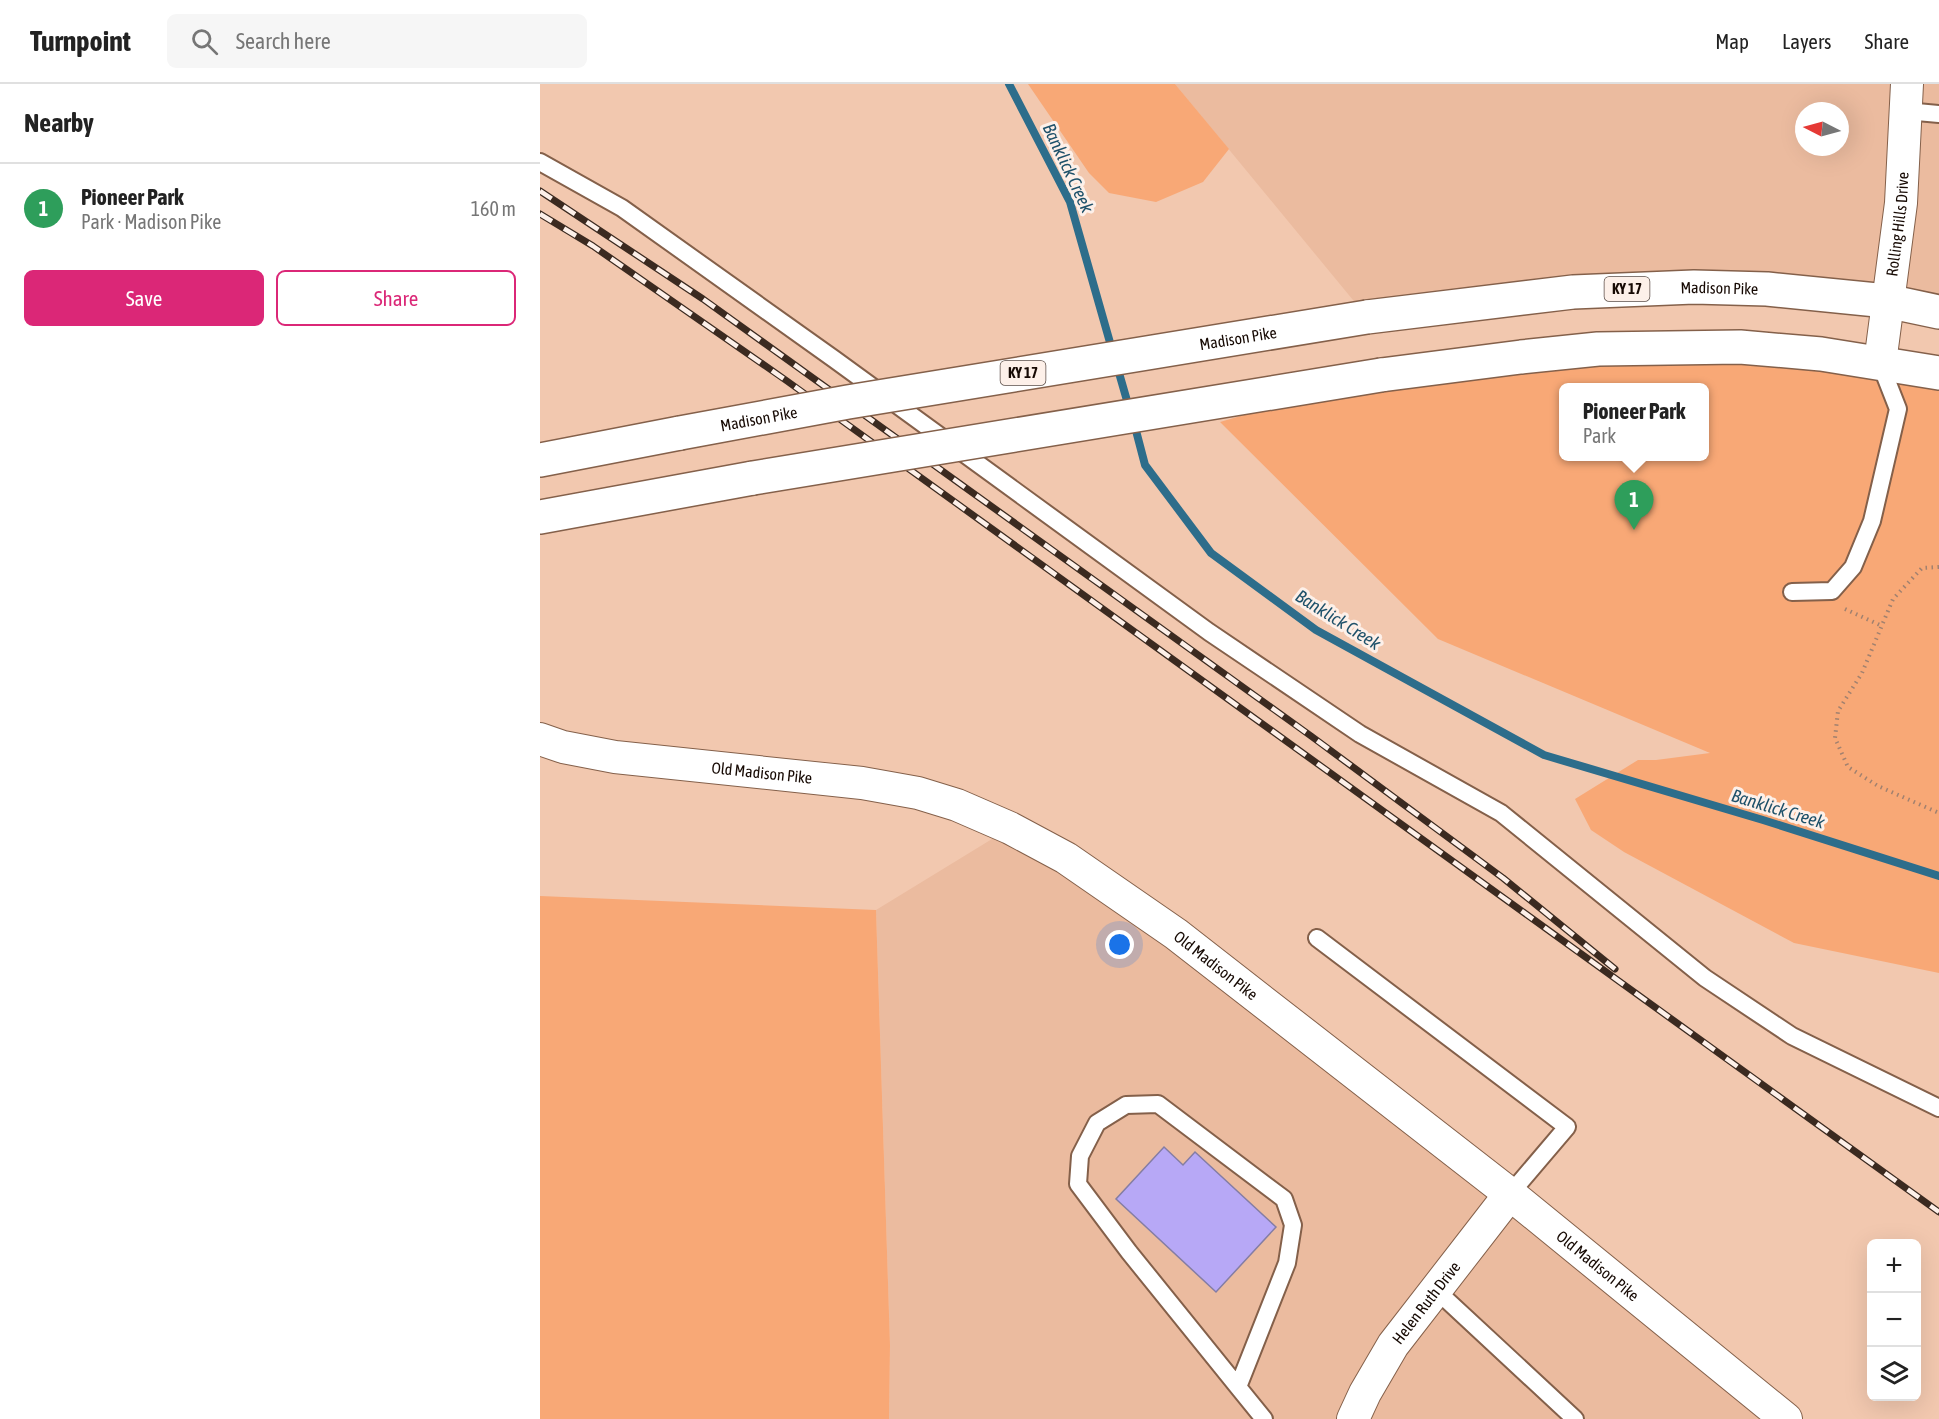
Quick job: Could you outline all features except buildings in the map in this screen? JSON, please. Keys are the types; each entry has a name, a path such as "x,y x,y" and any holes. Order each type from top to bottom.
{"main road":[{"name":"Madison Pike","path":"540,460 848,402 1368,317 1573,292 1694,286 1767,289 1887,300 1939,312"},
{"path":"540,517 753,478 1381,375 1598,349 1740,347 1821,354 1939,374"}],"street":[{"name":"Rolling Hills Drive","path":"1880,363 1901,203 1906,98"},
{"name":"Old Madison Pike","path":"540,739 563,747 615,757 862,783 907,791 957,805 1010,828 1066,858 1176,934 1510,1194 1786,1419"},
{"name":"Helen Ruth Drive","path":"1353,1419 1365,1393 1393,1345 1510,1194"}],"lane":[{"path":"1906,98 1939,114"},
{"path":"540,162 622,208 834,359 1218,639 1360,734 1501,813 1705,978 1792,1036 1939,1108"},
{"path":"1792,592 1832,591 1853,567 1872,521 1898,409 1880,363"},
{"path":"1317,938 1567,1126 1510,1194"},
{"path":"1238,1387 1287,1263 1293,1225 1284,1199 1158,1104 1126,1105 1097,1123 1080,1156 1078,1184 1129,1252 1238,1387 1264,1419"},
{"path":"1436,1290 1575,1419"}],"path":[{"path":"1939,567 1922,568 1893,599 1862,674 1838,711 1835,738 1848,767 1878,786 1939,813"},
{"path":"1832,591 1830,602 1882,626"}],"shaded area":[{"path":"1028,84 1175,84 1229,149 1203,182 1156,202 1109,193 1089,173"},
{"path":"1175,84 1939,84 1939,312 1767,289 1367,317"},
{"path":"1598,349 1939,373 1939,973 1794,943 1624,852 1591,830 1575,799 1638,760 1710,753 1438,639 1220,422 1381,375"},
{"path":"1010,828 1066,858 1786,1419 889,1419 890,1345 876,910"},
{"path":"540,896 876,910 890,1345 889,1419 540,1419"}],"waterway":[{"name":"Banklick Creek","path":"1009,84 1070,202 1113,353"},
{"name":"Banklick Creek","path":"1117,366 1130,411"},
{"name":"Banklick Creek","path":"1134,423 1145,465 1211,553 1316,630 1544,755 1763,820 1939,876"}],"railway":[{"path":"540,191 703,299 1311,736 1503,878 1615,969"},
{"path":"540,214 593,246 787,381 1939,1212"}],"place":[{"name":"Pioneer Park","path":"1634,530"}]}
